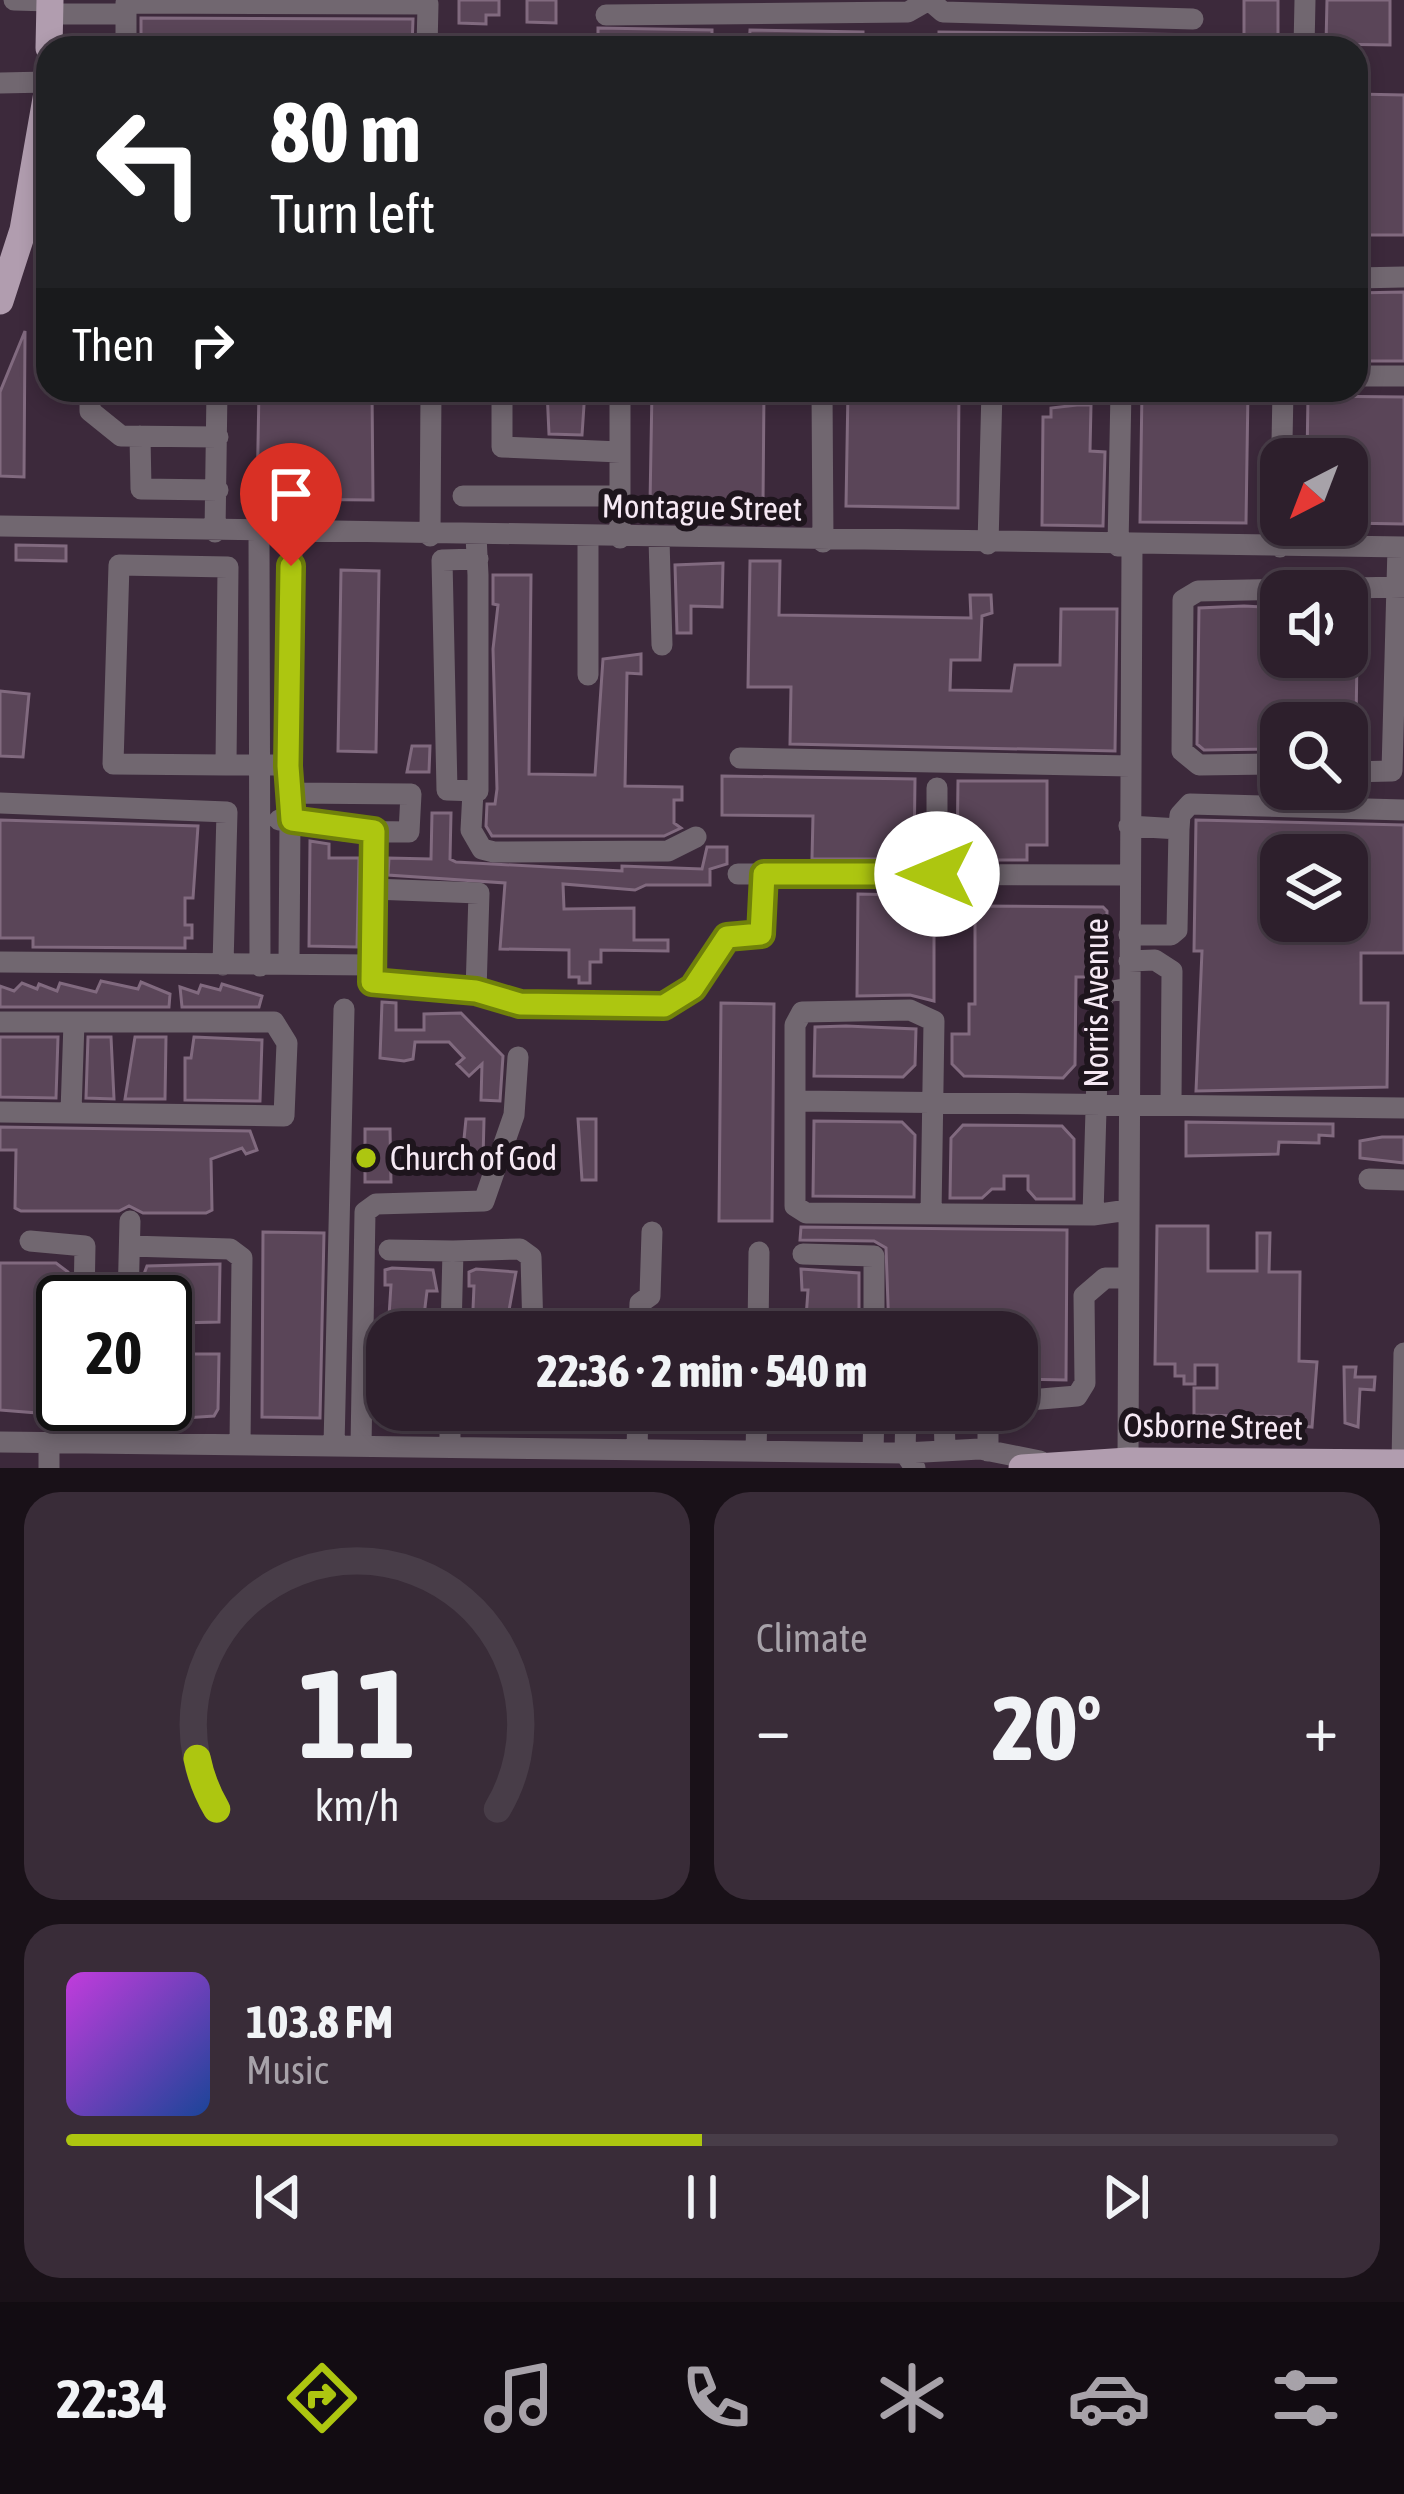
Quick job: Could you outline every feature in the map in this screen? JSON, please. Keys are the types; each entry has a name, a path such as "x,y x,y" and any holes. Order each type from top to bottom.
{"main road":[{"path":"50,5 50,36"},
{"path":"0,301 12,228 36,186"},
{"name":"Osborne Street","path":"1022,1468 1128,1460 1312,1466 1403,1463"}],"street":[{"path":"14,0 126,14"},
{"path":"606,15 908,13 929,0 943,12 1193,19"},
{"path":"1304,36 1305,0"},
{"path":"126,36 126,2 428,4 427,36"},
{"path":"0,82 36,84"},
{"path":"1368,278 1404,277"},
{"path":"1368,376 1404,376"},
{"path":"90,402 90,411 121,436 218,437"},
{"path":"215,532 218,402"},
{"path":"430,402 430,536"},
{"path":"502,402 502,447 620,452"},
{"path":"620,402 620,538"},
{"path":"822,402 823,542"},
{"path":"988,544 992,402"},
{"name":"Norris Avenue","path":"1121,402 1130,766 1128,1460"},
{"path":"1280,547 1283,402"},
{"path":"140,436 141,489 218,490"},
{"path":"463,496 620,496"},
{"name":"Montague Street","path":"0,526 430,536 477,548 588,538 1401,547"},
{"path":"259,533 260,966"},
{"path":"289,963 292,534"},
{"path":"588,538 588,675"},
{"path":"659,539 662,645"},
{"path":"1398,772 1401,547"},
{"path":"477,548 478,791 447,790 444,667 442,560 477,548"},
{"path":"226,765 228,567 119,566 113,764 288,766"},
{"path":"1260,764 1199,765 1186,758 1180,729 1184,600 1198,590 1400,587"},
{"path":"444,667 478,668"},
{"path":"740,758 1130,766"},
{"path":"937,788 937,874"},
{"path":"472,791 471,830 482,849 668,851 696,837"},
{"path":"261,820 410,832 411,794 293,793"},
{"path":"0,803 227,812 223,965"},
{"path":"1129,935 1171,935 1177,930 1180,815 1190,804 1404,810"},
{"path":"1130,826 1179,829"},
{"path":"374,831 372,982 476,991 520,1004 664,1006 693,988 727,937 761,934 764,874"},
{"path":"738,874 1129,875"},
{"path":"373,889 479,893 476,991"},
{"path":"1129,961 1155,960 1172,971 1172,1103"},
{"path":"0,962 372,965"},
{"path":"1093,1215 1099,1005 1107,992 1129,988"},
{"path":"931,1214 937,1031 926,1015 812,1008 795,1025 795,1206 806,1213 931,1214 1093,1215 1128,1210"},
{"path":"319,1453 338,1417 344,1009"},
{"path":"0,1022 274,1022 287,1043 284,1116 0,1112"},
{"path":"71,1112 74,1022"},
{"path":"370,1454 364,1212 376,1204 484,1201 514,1115 518,1057"},
{"path":"798,1101 1404,1108"},
{"path":"1369,1180 1404,1180"},
{"path":"129,1275 130,1221"},
{"path":"640,1311 640,1303 650,1296 652,1232"},
{"path":"30,1241 85,1246 84,1275"},
{"path":"130,1246 230,1250 242,1258 232,1452"},
{"path":"389,1250 520,1249 531,1257 532,1311"},
{"path":"452,1311 453,1251"},
{"path":"759,1311 760,1252"},
{"path":"803,1254 874,1256 874,1311"},
{"path":"1038,1399 1077,1396 1085,1383 1084,1296 1105,1278 1128,1278"},
{"path":"1403,1463 1404,1353"},
{"path":"82,1431 82,1443"},
{"path":"124,1431 124,1443"},
{"path":"450,1431 450,1447"},
{"path":"637,1431 637,1450"},
{"path":"756,1431 756,1451"},
{"path":"873,1453 874,1431"},
{"path":"945,1431 945,1451"},
{"path":"988,1431 988,1450"},
{"path":"0,1442 370,1454 450,1447 595,1458 637,1450 756,1451 848,1460 873,1453 910,1460 945,1451 988,1450 1052,1464"},
{"path":"49,1442 49,1468"}],"building":[{"path":"459,0 499,0 499,15 486,15 486,24 459,23"},
{"path":"527,0 556,0 556,23 527,22"},
{"path":"1244,0 1278,0 1278,36 1244,36"},
{"path":"1327,0 1390,0 1390,45 1368,45 1368,36 1326,36"},
{"path":"141,18 413,19 412,36 141,36"},
{"path":"598,28 712,30 712,36 598,36"},
{"path":"750,30 863,32 863,36 750,36"},
{"path":"939,32 1220,35 1220,36 939,36"},
{"path":"1368,94 1404,95 1404,235 1368,235"},
{"path":"1404,292 1404,361 1368,361 1368,293"},
{"path":"25,331 24,477 0,476 0,392"},
{"path":"1404,397 1404,524 1368,523 1368,438 1307,438 1308,402"},
{"path":"259,402 372,402 373,500 257,499"},
{"path":"548,402 584,402 582,435 549,434"},
{"path":"652,402 764,402 763,504 650,504"},
{"path":"848,402 959,402 958,508 846,506"},
{"path":"1142,402 1248,402 1246,523 1140,522"},
{"path":"1091,405 1090,451 1105,452 1103,526 1042,525 1043,417 1051,417 1051,408"},
{"path":"16,545 66,546 66,561 16,560"},
{"path":"750,561 780,561 779,615 971,618 970,595 991,595 992,613 982,616 980,660 951,660 950,690 1011,691 1015,665 1060,665 1061,609 1117,609 1115,751 790,744 791,687 748,687"},
{"path":"723,563 722,607 691,606 691,633 677,633 675,565"},
{"path":"341,570 379,571 376,752 338,751"},
{"path":"493,575 531,575 529,774 595,775 603,659 641,654 641,674 627,673 625,786 682,787 682,800 674,800 674,823 681,828 664,836 492,836 486,826 487,804 495,804 497,789 493,649 498,605 493,604"},
{"path":"1260,607 1260,678 1357,678 1356,702 1260,702 1260,749 1204,750 1197,744 1199,608"},
{"path":"0,691 29,694 23,757 0,756"},
{"path":"412,746 430,746 429,772 407,772"},
{"path":"722,776 915,779 914,859 812,859 813,816 722,815"},
{"path":"958,781 1047,781 1047,845 1027,845 1027,860 957,860"},
{"path":"432,813 451,813 450,859 456,862 622,871 622,866 702,869 707,847 727,847 727,864 710,869 710,885 646,885 635,890 563,884 564,909 634,908 634,940 668,940 668,951 601,950 601,962 590,962 590,983 579,983 579,977 569,977 569,950 500,949 505,883 388,875 389,858 431,859"},
{"path":"0,820 198,826 193,898 185,898 185,925 192,925 192,938 185,938 185,948 33,947 33,938 0,938"},
{"path":"1196,820 1404,825 1404,953 1361,953 1361,1003 1388,1003 1387,1087 1196,1091 1202,951 1194,951"},
{"path":"310,841 329,844 329,858 359,858 357,947 309,946"},
{"path":"858,894 905,895 909,920 934,920 934,1001 910,995 857,996"},
{"path":"975,906 1103,907 1107,911 1106,977 1076,977 1075,1065 1063,1078 964,1076 952,1064 952,1034 969,1034 969,1004 975,1004"},
{"path":"101,981 138,989 141,982 170,994 169,1007 0,1007 0,986 14,991 22,983 37,989 39,984 57,991 60,983 96,992"},
{"path":"222,984 262,996 259,1007 182,1007 180,987 198,993 201,985 220,990"},
{"path":"382,1002 396,1003 396,1030 424,1030 424,1014 461,1013 503,1056 500,1101 481,1100 482,1064 469,1076 457,1064 464,1058 449,1042 415,1042 413,1059 380,1058"},
{"path":"721,1003 774,1004 772,1221 719,1221"},
{"path":"815,1027 916,1029 915,1065 903,1077 814,1076"},
{"path":"0,1037 58,1037 56,1098 0,1097"},
{"path":"88,1037 111,1037 114,1099 86,1098"},
{"path":"135,1037 166,1037 165,1099 125,1099"},
{"path":"194,1037 262,1040 260,1101 185,1100 185,1058 191,1058"},
{"path":"466,1119 484,1119 483,1159 462,1159"},
{"path":"578,1119 596,1119 596,1180 582,1180"},
{"path":"814,1121 902,1122 915,1135 914,1197 813,1196"},
{"path":"1186,1122 1333,1124 1333,1136 1319,1135 1319,1143 1279,1142 1278,1154 1186,1156"},
{"path":"963,1125 1062,1126 1074,1139 1074,1199 1036,1199 1028,1190 1028,1176 1004,1176 1004,1189 992,1189 982,1198 950,1198 951,1138"},
{"path":"0,1127 250,1131 257,1150 246,1154 242,1148 211,1159 212,1210 206,1213 143,1213 129,1206 119,1211 21,1211 15,1208 16,1150 0,1150"},
{"path":"365,1129 390,1129 391,1182 365,1182"},
{"path":"1404,1137 1404,1163 1360,1158 1360,1141"},
{"path":"1157,1226 1208,1226 1208,1271 1257,1271 1257,1233 1270,1233 1269,1272 1300,1272 1299,1361 1317,1362 1312,1427 1301,1426 1301,1417 1194,1415 1194,1388 1217,1388 1217,1365 1195,1365 1195,1384 1184,1384 1184,1376 1175,1376 1175,1364 1155,1364"},
{"path":"801,1227 1067,1230 1066,1380 1038,1379 1038,1311 888,1311 886,1248 874,1241 800,1240"},
{"path":"263,1232 324,1233 320,1418 262,1417"},
{"path":"0,1263 56,1263 68,1275 36,1275 36,1413 0,1410"},
{"path":"220,1264 219,1322 192,1323 192,1275 144,1275 147,1266"},
{"path":"801,1269 859,1273 859,1311 806,1311 808,1290 802,1290"},
{"path":"385,1270 433,1270 437,1291 427,1291 425,1311 389,1311 391,1285 385,1285"},
{"path":"469,1272 516,1272 509,1311 473,1311"},
{"path":"192,1354 219,1354 214,1416 192,1418"},
{"path":"1344,1367 1356,1367 1355,1377 1375,1377 1374,1390 1360,1389 1358,1427 1345,1423"}],"place":[{"name":"Church of God","path":"366,1158"}],"route":[{"path":"291,566 288,766 292,820 344,831 374,831 372,982 476,991 520,1004 664,1006 693,988 727,937 761,934 764,874 937,874"}]}
